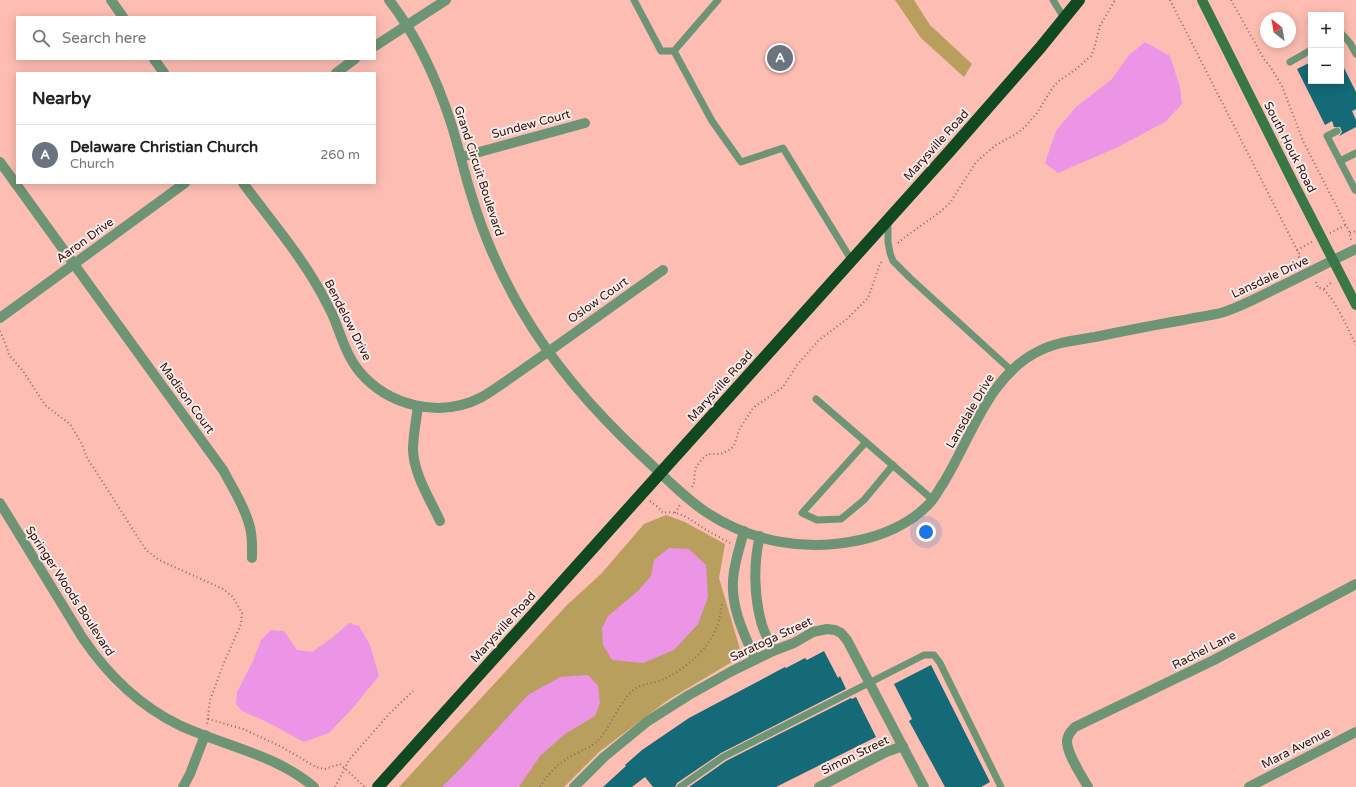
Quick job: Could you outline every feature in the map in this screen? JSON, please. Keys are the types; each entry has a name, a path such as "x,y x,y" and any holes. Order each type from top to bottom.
{"highway":[{"name":"Marysville Road","path":"378,787 888,220 1030,59 1079,0"}],"street":[{"path":"111,0 122,16"},
{"name":"Grand Circuit Boulevard","path":"389,0 407,24 433,74 450,119 472,197 484,232 495,260 518,305 568,379 601,417 660,473"},
{"path":"376,45 446,0"},
{"name":"South Houk Road","path":"1202,0 1356,305"},
{"path":"155,60 163,72"},
{"path":"337,72 354,60"},
{"name":"Sundew Court","path":"461,157 585,123"},
{"name":"Madison Court","path":"0,162 16,184"},
{"name":"Madison Court","path":"16,184 223,470 243,508 249,524 252,541 252,558"},
{"name":"Aaron Drive","path":"0,318 184,184"},
{"name":"Bendelow Drive","path":"245,184 301,261 318,288 333,316 348,355 366,379 382,392 401,402 418,407 433,408 454,406 481,397 549,352"},
{"name":"Lansdale Drive","path":"660,473 685,496 709,514 744,531 777,543 837,545 867,539 886,533 923,510 933,500 953,468 984,409 1001,381 1011,370 1025,359 1042,349 1057,344 1223,312 1246,303 1354,250"},
{"name":"Oslow Court","path":"549,352 663,270"},
{"path":"418,407 413,452 416,469 440,521"},
{"name":"Springer Woods Boulevard","path":"0,503 82,637 109,673 134,697 154,711 178,724 269,759 290,770 314,787"},
{"path":"744,531 733,581 734,599 738,617 756,660"},
{"path":"760,536 756,556 758,601 762,626 773,651"},
{"name":"Rachel Lane","path":"1088,787 1068,749 1067,740 1069,734 1076,727 1214,660 1356,584"},
{"name":"Saratoga Street","path":"574,787 604,757 648,721 689,695 773,651 794,643 813,632 827,629 836,630 847,640 924,787"},
{"name":"Mara Avenue","path":"1248,787 1356,732"},
{"path":"183,787 190,774 205,735"},
{"name":"Simon Street","path":"819,787 886,752 903,746"}],"lane":[{"path":"634,0 661,52 674,50 718,0"},
{"path":"1053,0 1064,18"},
{"path":"1344,36 1356,54"},
{"path":"674,50 712,121 741,162 783,148 852,260"},
{"path":"1290,62 1308,52"},
{"path":"1337,131 1327,136 1355,190 1356,189"},
{"path":"1340,161 1356,153"},
{"path":"888,220 888,242 893,261 1011,370"},
{"path":"816,399 933,500"},
{"path":"866,442 802,513 817,520 841,519 864,500 893,466"},
{"path":"680,787 723,757 924,655 934,655 940,662 1001,787"}],"path":[{"path":"1170,0 1299,253 1298,256"},
{"path":"1231,0 1264,59 1282,86 1303,141 1350,233 1354,250"},
{"path":"1350,233 1356,231"},
{"path":"1318,288 1321,287 1324,289 1331,297 1356,345"},
{"path":"0,331 9,355 23,371 45,405 70,424 82,444 86,456 146,550 159,560 223,589 233,598 239,607 242,613 241,624 210,700 205,735"},
{"path":"641,494 658,507 663,513 676,513 687,517 708,531 729,542 740,545"},
{"path":"728,547 729,542"},
{"path":"540,787 548,775 556,767 570,757 589,748 600,738 630,694 638,687 663,679 677,672 701,652 711,638 718,624 722,596"},
{"path":"335,787 349,760 388,714 413,691"},
{"path":"208,718 243,729 282,747 316,768 325,769 340,764 365,787"}],"shaded area":[{"path":"895,0 914,0 930,25 972,64 964,77 921,38"},
{"path":"1145,42 1170,56 1180,87 1182,104 1165,122 1118,147 1058,173 1045,163 1056,131 1076,107 1112,79 1129,55"},
{"path":"666,515 685,522 725,544 719,578 742,656 668,700 599,752 564,787 399,787 567,605 601,574 644,524"},
{"path":"669,548 689,549 706,565 708,597 698,624 674,650 643,663 612,660 603,645 602,628 608,616 638,591 651,576 654,560"},
{"path":"349,623 359,626 370,645 379,676 352,709 329,733 304,742 267,722 242,711 236,704 237,692 253,661 261,640 271,630 284,631 297,650 312,652 332,638"},
{"path":"588,675 598,686 600,703 595,716 565,734 540,756 519,787 442,787 528,695 560,677"}],"building":[{"path":"1308,64 1308,84 1344,84 1344,68 1356,92 1356,109 1352,111 1356,120 1356,127 1339,136 1342,132 1340,127 1334,127 1332,121 1325,125 1297,69"},
{"path":"824,651 838,678 840,676 846,689 721,753 677,783 675,787 653,787 645,777 632,787 603,787 642,750 689,718 785,667 786,668 805,658 807,660"},
{"path":"931,665 990,782 981,787 945,787 909,721 912,719 894,684"},
{"path":"856,697 876,737 776,787 689,787 726,761 851,698"}],"place":[{"name":"Delaware Christian Church","path":"780,58"}]}
